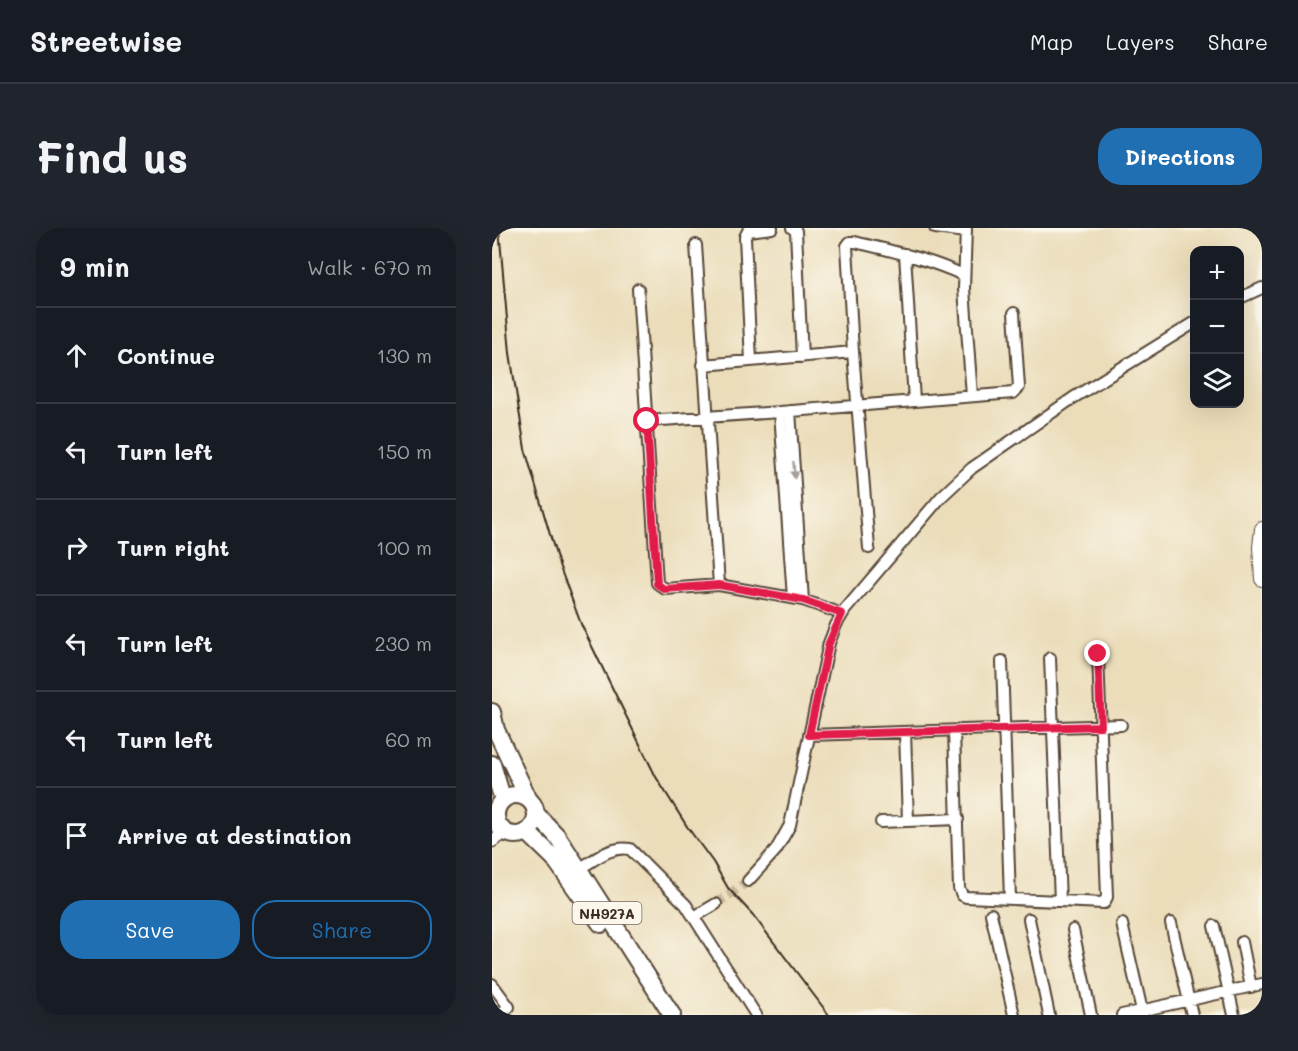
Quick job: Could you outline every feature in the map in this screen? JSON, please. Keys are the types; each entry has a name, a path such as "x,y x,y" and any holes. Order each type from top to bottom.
{"highway":[{"name":"NH927A","path":"492,712 496,730 537,815 556,836 572,872 661,1015"},
{"path":"492,765 503,800"},
{"path":"528,798 515,795 503,800 494,819 498,824 499,837 527,832 536,822 537,815"},
{"name":"NH927A","path":"527,832 572,872 672,1015"}],"main road":[{"path":"1262,529 1260,547 1262,579"}],"street":[{"path":"751,362 745,237 748,231 754,229 772,228"},
{"path":"792,228 796,231 802,357"},
{"path":"935,228 966,230 963,275 972,396"},
{"path":"868,548 847,246 850,242 855,242 941,265 963,275"},
{"path":"696,245 719,585"},
{"path":"904,255 914,401"},
{"path":"1244,296 1262,288"},
{"path":"638,289 657,584 664,589 719,585 798,599 842,614"},
{"path":"647,421 1013,393 1017,390 1019,382 1014,313"},
{"path":"748,881 776,850 790,825 829,643 842,614 877,570 941,497 972,468 1073,398 1190,326"},
{"path":"703,365 853,352"},
{"path":"785,412 798,599"},
{"path":"954,731 959,888 962,895 1104,903 1107,897 1098,654"},
{"path":"1050,658 1060,901"},
{"path":"1002,661 1010,899"},
{"path":"809,735 1121,725"},
{"path":"905,732 908,821"},
{"path":"881,822 958,819"},
{"path":"572,872 613,849 621,847 630,849 686,905 756,1015"},
{"path":"694,917 716,903"},
{"path":"991,914 1014,1015"},
{"path":"1029,919 1049,1015"},
{"path":"1171,923 1192,1015"},
{"path":"1122,924 1142,1013"},
{"path":"1214,926 1234,1015"},
{"path":"1073,930 1091,1015"},
{"path":"1122,1015 1142,1013 1256,986 1242,942"},
{"path":"492,984 509,1006 498,1015"}],"tunnel":[{"path":"716,904 748,881"}],"railway":[{"path":"499,228 510,353 525,449 558,562 581,624 656,777 688,828 713,862 728,888 753,915 829,1015"}],"route":[{"path":"647,421 657,584 660,587 664,589 719,585 803,600 842,614 829,643 809,735 1101,726 1098,654"}]}
